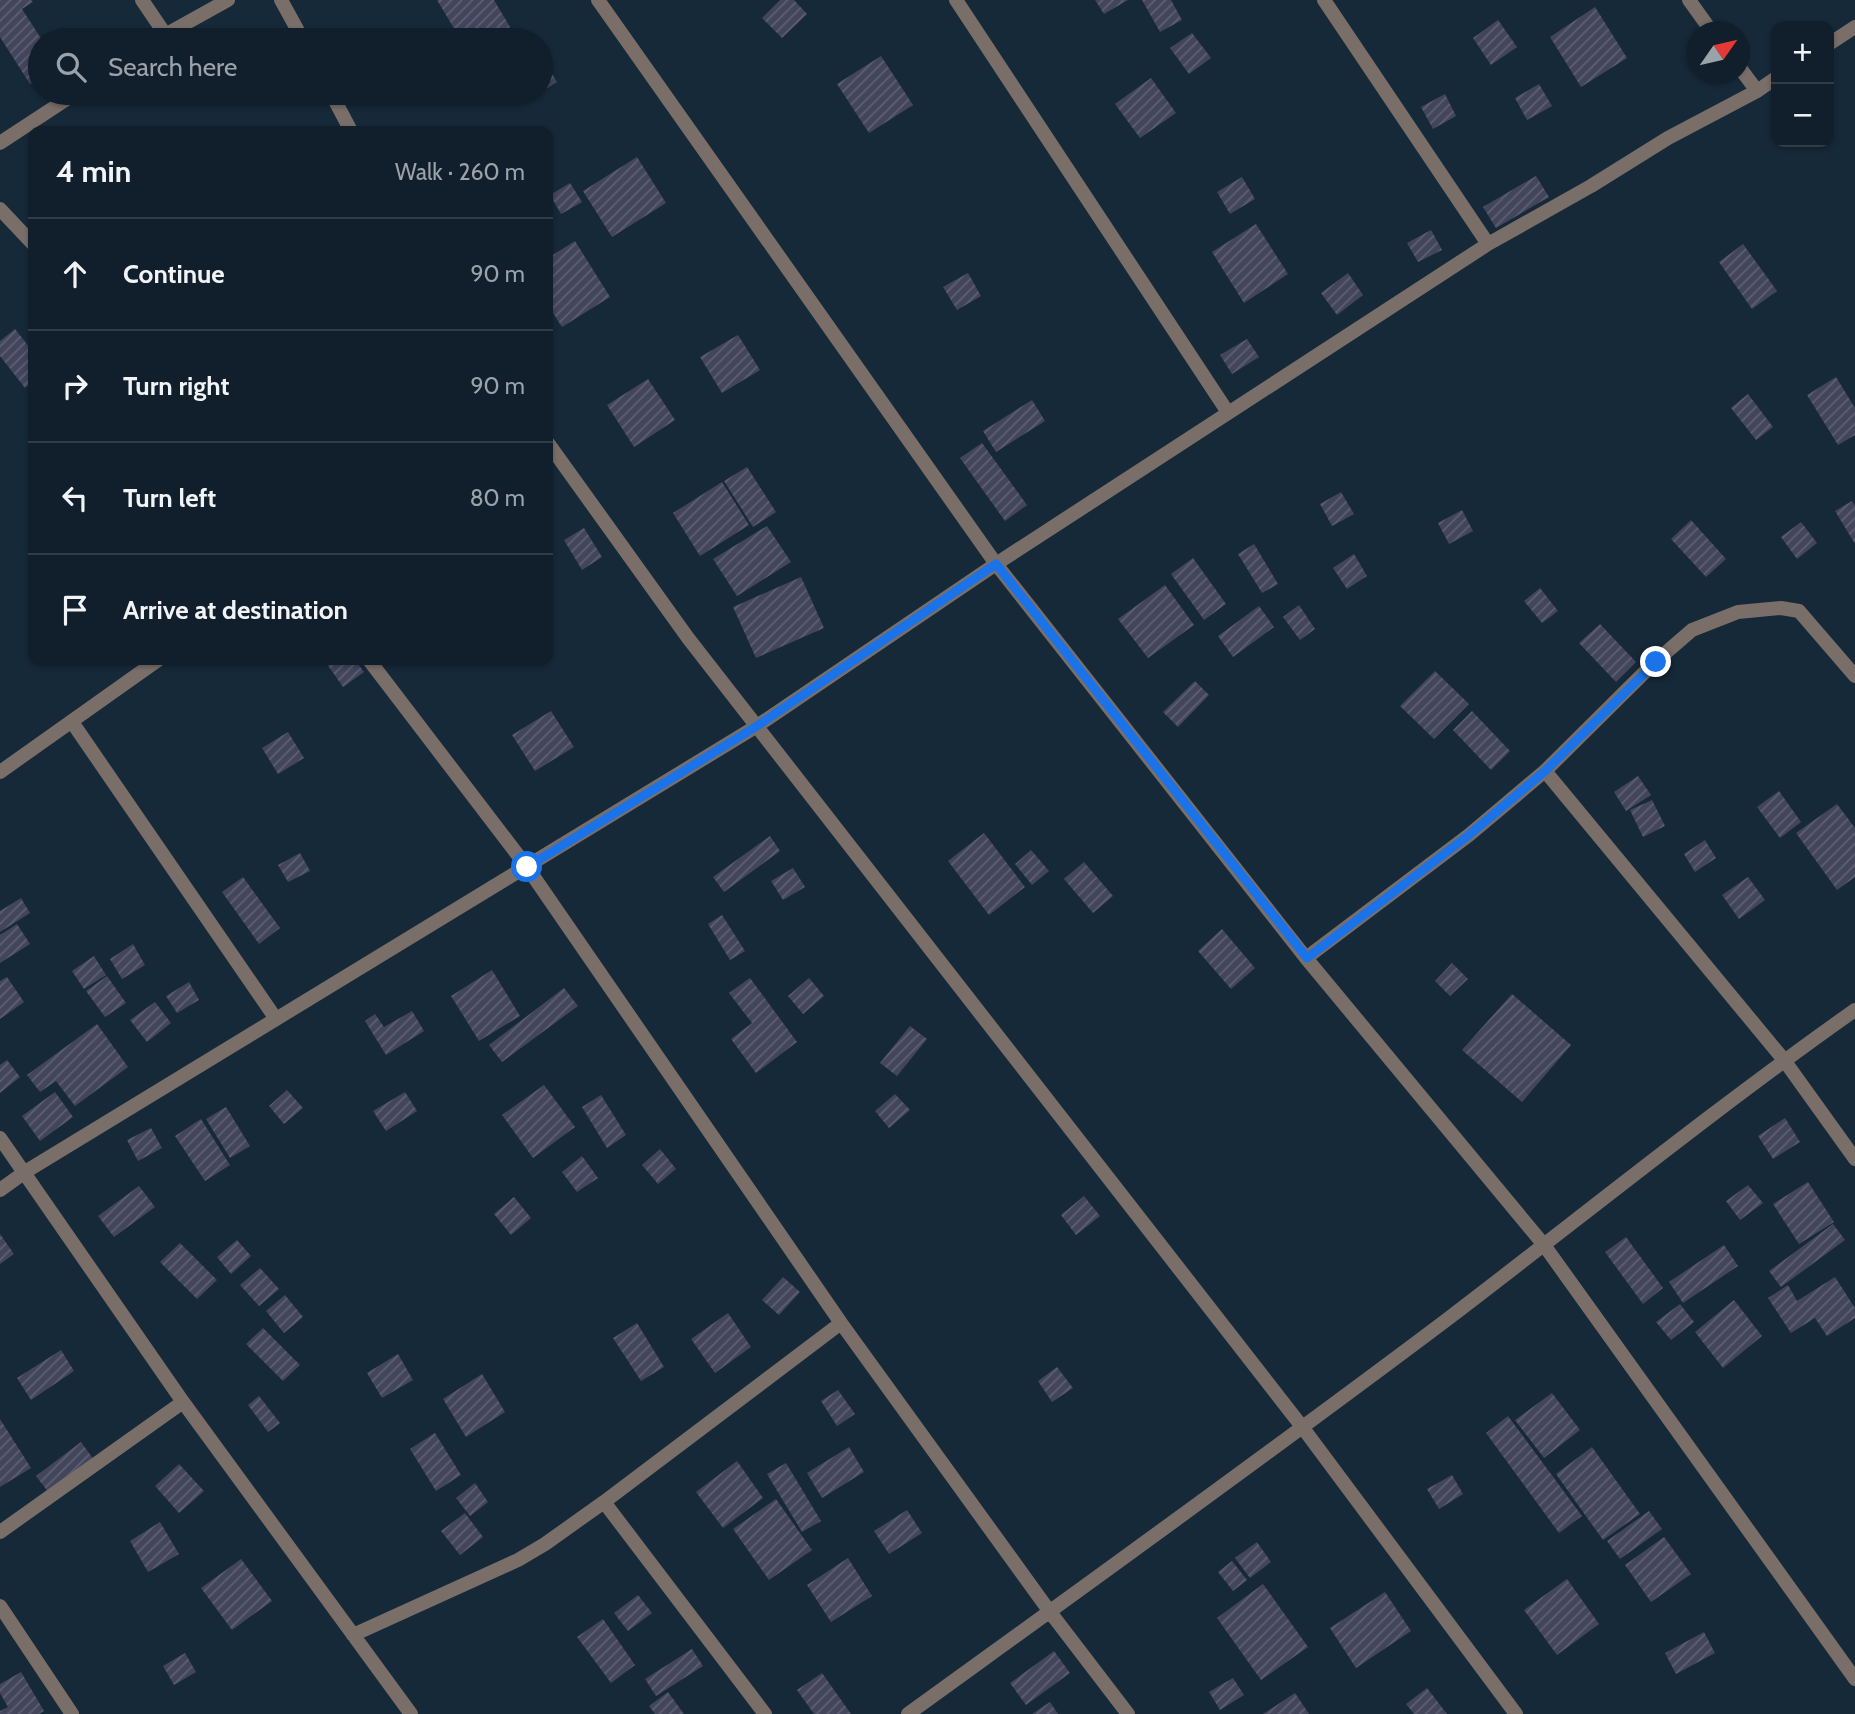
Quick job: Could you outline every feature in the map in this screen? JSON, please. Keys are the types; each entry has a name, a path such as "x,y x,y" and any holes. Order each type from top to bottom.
{"street":[{"path":"142,0 156,28"},
{"path":"177,28 228,0"},
{"path":"281,0 296,28"},
{"path":"598,0 996,564 1307,958 1544,1245 1855,1679"},
{"path":"956,0 1227,411"},
{"path":"1324,0 1489,244"},
{"path":"1689,0 1704,21"},
{"path":"1834,41 1855,27"},
{"path":"0,1190 24,1172 757,726 1227,411 1489,244 1668,138 1771,81"},
{"path":"1750,82 1757,91"},
{"path":"0,143 58,105"},
{"path":"337,105 348,126"},
{"path":"0,209 28,239"},
{"path":"553,450 688,638 1303,1428 1516,1714"},
{"path":"1307,958 1469,835 1545,771 1692,630 1738,612 1781,608 1798,611 1855,676"},
{"path":"0,772 151,665"},
{"path":"373,665 527,867 841,1323 1049,1612 1128,1714"},
{"path":"72,722 276,1019"},
{"path":"1545,771 1784,1060 1855,1159"},
{"path":"908,1714 1303,1428 1707,1117 1855,1010"},
{"path":"0,1138 183,1402 411,1714"},
{"path":"353,1635 518,1560 545,1544 841,1323"},
{"path":"0,1532 183,1402"},
{"path":"604,1502 765,1714"},
{"path":"0,1606 72,1714"}],"building":[{"path":"0,0 31,0 33,2 22,9 34,28 28,28 28,81 0,37"},
{"path":"437,0 494,0 510,27 508,28 454,28"},
{"path":"780,0 794,0 807,14 782,38 762,18"},
{"path":"1095,0 1128,0 1104,14"},
{"path":"1142,0 1171,0 1182,20 1160,32"},
{"path":"1595,7 1627,58 1581,87 1550,37"},
{"path":"1498,20 1517,47 1491,65 1473,38"},
{"path":"1192,33 1211,58 1189,74 1170,48"},
{"path":"881,56 913,105 869,133 837,84"},
{"path":"1151,78 1176,113 1140,138 1115,104"},
{"path":"1539,84 1552,106 1527,120 1515,98"},
{"path":"1445,94 1456,116 1433,129 1421,107"},
{"path":"637,157 666,203 612,237 583,191"},
{"path":"1536,176 1549,197 1496,228 1483,207"},
{"path":"1242,177 1255,199 1230,214 1217,192"},
{"path":"570,183 582,202 561,214 553,200 553,193"},
{"path":"1256,224 1288,274 1244,303 1212,252"},
{"path":"1431,230 1442,250 1418,262 1407,243"},
{"path":"575,241 610,297 562,327 553,313 553,255"},
{"path":"1743,244 1777,291 1752,309 1719,262"},
{"path":"968,273 981,296 957,310 943,287"},
{"path":"1348,273 1363,295 1337,315 1321,293"},
{"path":"15,329 28,346 28,385 25,388 0,356 0,341"},
{"path":"738,335 760,370 722,393 700,357"},
{"path":"1247,339 1259,357 1232,374 1220,355"},
{"path":"1836,377 1855,408 1855,435 1838,445 1807,395"},
{"path":"648,379 675,420 634,447 607,405"},
{"path":"1748,394 1773,427 1756,440 1731,408"},
{"path":"1032,400 1045,421 996,452 983,431"},
{"path":"982,443 1027,505 1005,521 960,458"},
{"path":"747,467 776,512 753,527 724,481"},
{"path":"722,482 749,525 700,556 673,513"},
{"path":"1341,492 1354,514 1332,526 1320,504"},
{"path":"1852,501 1855,506 1855,544 1835,511"},
{"path":"1462,510 1473,531 1449,544 1438,523"},
{"path":"1691,520 1726,559 1706,577 1671,539"},
{"path":"1801,522 1817,543 1797,559 1781,537"},
{"path":"767,526 791,562 737,596 713,559"},
{"path":"584,528 602,557 582,570 564,540"},
{"path":"1254,544 1278,584 1262,593 1238,554"},
{"path":"1354,554 1367,576 1347,589 1333,568"},
{"path":"1193,558 1226,604 1204,620 1171,574"},
{"path":"801,577 824,628 756,658 733,607"},
{"path":"1165,585 1194,625 1148,658 1118,619"},
{"path":"1540,588 1558,611 1542,623 1524,601"},
{"path":"1299,605 1315,629 1300,640 1283,617"},
{"path":"1259,606 1274,627 1233,657 1218,636"},
{"path":"1600,624 1636,662 1616,682 1579,643"},
{"path":"328,665 359,665 364,672 343,687"},
{"path":"1435,671 1469,704 1434,739 1400,706"},
{"path":"1195,681 1209,695 1178,727 1163,712"},
{"path":"551,711 574,747 535,771 512,735"},
{"path":"1472,711 1510,751 1491,770 1453,730"},
{"path":"288,732 304,758 278,774 262,748"},
{"path":"1638,776 1651,795 1626,811 1614,792"},
{"path":"1779,791 1801,822 1780,838 1757,807"},
{"path":"1652,800 1665,826 1643,837 1630,810"},
{"path":"1837,804 1855,828 1855,877 1837,890 1796,833"},
{"path":"984,833 1025,887 989,915 948,861"},
{"path":"770,836 780,851 724,892 713,877"},
{"path":"1705,840 1716,858 1695,872 1684,854"},
{"path":"1031,850 1049,871 1032,885 1015,864"},
{"path":"300,853 310,871 288,882 278,865"},
{"path":"1084,862 1113,896 1093,913 1064,879"},
{"path":"793,868 805,887 783,900 771,881"},
{"path":"243,877 280,928 259,944 222,892"},
{"path":"1748,877 1765,900 1739,919 1722,895"},
{"path":"21,898 30,913 0,932 0,911"},
{"path":"722,915 745,951 730,960 708,924"},
{"path":"17,924 30,944 0,963 0,935"},
{"path":"1222,929 1255,968 1231,989 1198,951"},
{"path":"133,944 145,965 122,979 110,959"},
{"path":"94,956 106,975 84,989 72,971"},
{"path":"1452,963 1468,979 1450,996 1435,981"},
{"path":"492,970 520,1016 479,1041 451,996"},
{"path":"107,976 126,1003 105,1017 86,991"},
{"path":"7,977 24,1002 0,1019 0,981"},
{"path":"750,978 797,1042 756,1073 731,1039 752,1023 729,993"},
{"path":"809,978 824,996 803,1014 788,996"},
{"path":"189,982 199,1000 177,1013 166,996"},
{"path":"564,988 578,1006 502,1062 489,1045"},
{"path":"1512,994 1571,1045 1522,1102 1462,1050"},
{"path":"155,1002 171,1023 147,1042 130,1020"},
{"path":"412,1011 424,1031 386,1055 365,1021 375,1014 384,1027"},
{"path":"97,1024 128,1067 75,1106 56,1081 40,1092 27,1075"},
{"path":"910,1026 927,1039 897,1076 880,1063"},
{"path":"7,1060 20,1077 0,1093 0,1065"},
{"path":"544,1085 575,1127 533,1158 502,1115"},
{"path":"287,1090 303,1108 284,1124 269,1106"},
{"path":"55,1092 73,1117 40,1141 22,1116"},
{"path":"405,1092 417,1111 386,1131 373,1111"},
{"path":"895,1094 910,1110 889,1128 875,1111"},
{"path":"601,1095 626,1135 607,1148 582,1107"},
{"path":"226,1107 250,1146 230,1158 206,1119"},
{"path":"1785,1118 1800,1142 1773,1159 1758,1136"},
{"path":"201,1119 230,1165 205,1181 175,1136"},
{"path":"151,1128 162,1148 138,1161 127,1140"},
{"path":"660,1149 676,1169 658,1184 642,1165"},
{"path":"582,1156 598,1178 577,1192 562,1172"},
{"path":"1808,1182 1834,1222 1799,1244 1773,1204"},
{"path":"1748,1185 1763,1203 1740,1220 1726,1201"},
{"path":"139,1186 155,1207 114,1237 98,1216"},
{"path":"1084,1196 1100,1216 1076,1235 1061,1215"},
{"path":"514,1197 531,1218 511,1235 494,1214"},
{"path":"1833,1224 1845,1240 1781,1287 1769,1271"},
{"path":"0,1234 14,1254 0,1264"},
{"path":"1626,1237 1663,1288 1643,1304 1605,1252"},
{"path":"237,1240 251,1256 231,1274 217,1257"},
{"path":"180,1243 217,1280 197,1299 160,1262"},
{"path":"1724,1245 1738,1266 1683,1303 1669,1282"},
{"path":"260,1268 279,1289 259,1306 240,1285"},
{"path":"783,1277 800,1292 779,1315 762,1300"},
{"path":"1835,1277 1855,1308 1855,1318 1827,1336 1815,1318 1791,1333 1768,1298 1788,1285 1797,1301"},
{"path":"285,1295 303,1317 284,1333 266,1311"},
{"path":"1734,1300 1762,1336 1723,1368 1695,1332"},
{"path":"1680,1304 1694,1322 1671,1340 1656,1322"},
{"path":"728,1313 751,1347 715,1373 691,1339"},
{"path":"637,1323 664,1367 641,1381 613,1338"},
{"path":"263,1328 300,1365 283,1381 246,1344"},
{"path":"61,1350 74,1371 31,1400 17,1378"},
{"path":"398,1354 413,1380 382,1398 367,1373"},
{"path":"1057,1367 1073,1388 1052,1402 1038,1381"},
{"path":"482,1374 505,1412 466,1437 443,1399"},
{"path":"838,1390 855,1414 837,1426 821,1401"},
{"path":"1552,1393 1580,1430 1544,1458 1515,1420"},
{"path":"259,1396 280,1423 268,1432 248,1405"},
{"path":"1508,1416 1582,1516 1559,1533 1486,1433"},
{"path":"0,1419 31,1468 0,1487"},
{"path":"435,1433 461,1475 436,1491 410,1449"},
{"path":"81,1442 97,1464 52,1497 36,1476"},
{"path":"849,1447 864,1472 822,1498 807,1473"},
{"path":"1592,1447 1640,1514 1603,1540 1556,1474"},
{"path":"737,1461 763,1498 723,1528 696,1492"},
{"path":"786,1463 821,1521 802,1532 767,1474"},
{"path":"179,1464 204,1491 179,1513 155,1486"},
{"path":"1452,1475 1463,1494 1439,1509 1427,1489"},
{"path":"475,1483 488,1502 470,1516 456,1498"},
{"path":"776,1499 812,1550 769,1580 733,1529"},
{"path":"907,1510 922,1533 889,1554 874,1531"},
{"path":"1649,1511 1662,1529 1620,1559 1607,1541"},
{"path":"465,1513 483,1537 460,1555 441,1531"},
{"path":"160,1522 179,1554 148,1572 130,1541"},
{"path":"1664,1537 1691,1574 1651,1602 1625,1565"},
{"path":"1257,1542 1271,1562 1250,1578 1235,1558"},
{"path":"848,1558 872,1596 831,1622 807,1585"},
{"path":"241,1559 272,1601 232,1630 201,1588"},
{"path":"1232,1561 1247,1580 1233,1591 1218,1572"},
{"path":"1567,1579 1599,1624 1557,1655 1524,1610"},
{"path":"1263,1584 1308,1647 1261,1680 1217,1618"},
{"path":"1385,1592 1411,1631 1356,1668 1330,1628"},
{"path":"638,1595 652,1613 628,1631 614,1613"},
{"path":"603,1619 635,1665 611,1683 577,1637"},
{"path":"1704,1632 1715,1653 1676,1674 1665,1653"},
{"path":"692,1649 703,1666 656,1696 645,1679"},
{"path":"1054,1651 1070,1673 1026,1705 1010,1683"},
{"path":"185,1653 196,1672 174,1685 163,1666"},
{"path":"21,1672 44,1711 39,1714 0,1714 0,1711 8,1707 0,1693 0,1684"},
{"path":"822,1673 851,1714 814,1714 797,1690"},
{"path":"1233,1678 1244,1695 1220,1710 1209,1692"},
{"path":"1427,1688 1447,1714 1414,1714 1406,1704"},
{"path":"668,1692 684,1714 655,1714 649,1706"},
{"path":"1295,1693 1309,1714 1263,1714"},
{"path":"1050,1702 1058,1714 1032,1714"}],"route":[{"path":"527,867 757,726 996,564 1307,958 1469,835 1545,771 1656,662"}]}
